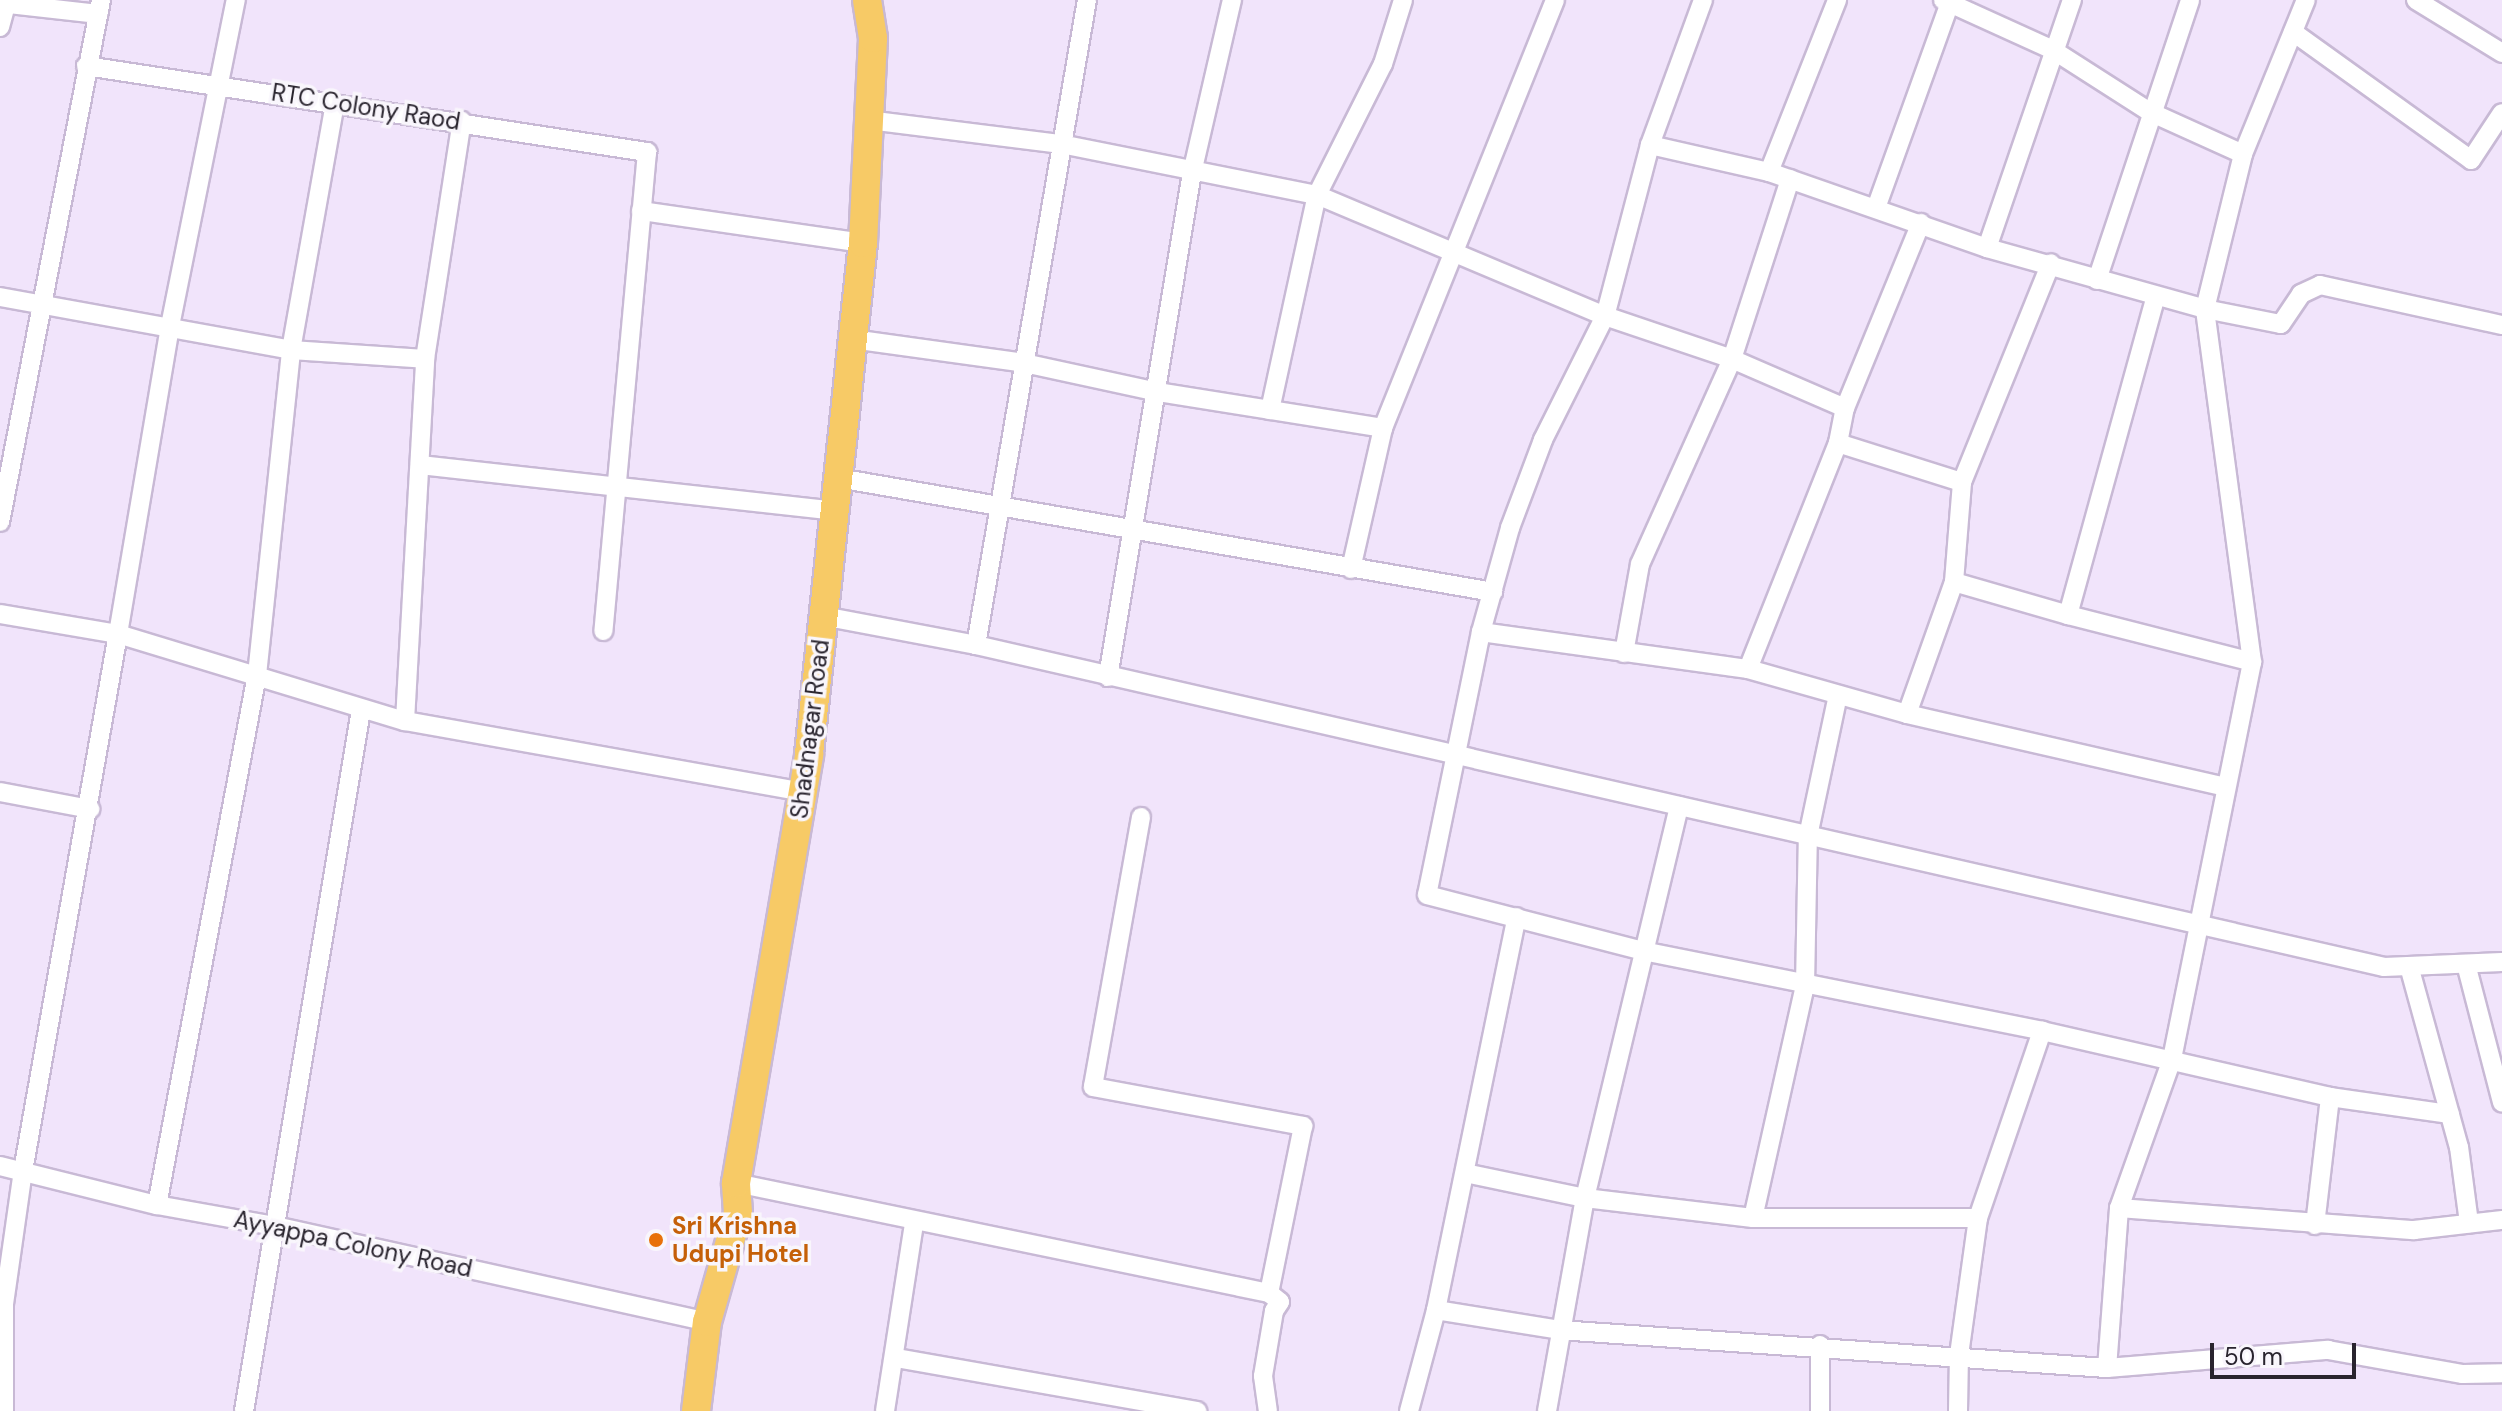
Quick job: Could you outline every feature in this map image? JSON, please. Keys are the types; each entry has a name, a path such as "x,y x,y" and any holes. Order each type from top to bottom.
{"main road":[{"name":"Shadnagar Road","path":"696,1411 707,1322 738,1213 736,1183 803,792 863,243 873,38 867,0"},
{"name":"Shadnagar Road","path":"873,38 885,0"}],"street":[{"path":"4,1411 2,1304 23,1171 90,809 169,331 236,0"},
{"path":"976,645 1087,0"},
{"path":"1270,410 1317,195 1383,64 1403,0"},
{"path":"1351,569 1383,428 1456,253 1555,0"},
{"path":"1703,0 1650,145 1605,316 1523,489 1481,632 1427,895 1648,952 1805,986 2042,1031 2330,1097 2450,1114"},
{"path":"1769,172 1837,0"},
{"path":"1987,248 2072,0"},
{"path":"2097,280 2150,112 2190,0"},
{"path":"2416,0 2502,53"},
{"path":"1876,208 1948,1 2053,50 2150,112 2243,154"},
{"path":"1108,677 1158,392 1192,173 1226,2"},
{"path":"0,27 3,3 99,7 0,522"},
{"path":"2107,1368 2119,1208 2172,1059 2252,662 2205,309 2243,154 2293,32 2297,4"},
{"path":"2293,32 2471,160 2502,113"},
{"name":"RTC Colony Raod","path":"86,66 219,83 647,152 641,211"},
{"path":"157,1205 257,675 291,350 335,104"},
{"path":"868,120 1061,144 1192,173 1317,195 1605,316 1732,359 1845,408"},
{"path":"405,721 425,359 462,121"},
{"path":"1650,145 1769,172 1987,248 2051,263 2097,280 2205,309 2281,324 2301,294 2320,285 2502,325"},
{"path":"1624,653 1640,564 1732,359 1790,179"},
{"path":"603,631 613,486 641,211 863,243"},
{"path":"1748,669 1838,443 1845,408 1921,223"},
{"path":"1907,714 1954,582 1962,482 2051,263"},
{"path":"2068,615 2156,296"},
{"path":"0,297 169,331 291,350 425,359"},
{"path":"852,339 1024,363 1158,392 1383,428"},
{"path":"1838,443 1962,482"},
{"path":"420,465 834,511"},
{"path":"838,478 1493,592"},
{"path":"1954,582 2252,662"},
{"path":"0,614 118,634 405,721 803,792"},
{"path":"823,616 976,645 1454,753 2197,928 2384,967 2502,962"},
{"path":"1481,632 1748,669 1907,714 2225,787"},
{"path":"1753,1218 1805,986 1808,836 1838,695"},
{"path":"244,1411 361,710"},
{"path":"0,792 90,809"},
{"path":"1547,1411 1559,1330 1585,1198 1648,952 1679,806"},
{"path":"1141,817 1093,1087 1303,1126 1269,1293"},
{"path":"1409,1411 1436,1310 1517,917"},
{"path":"2466,964 2502,1102"},
{"path":"2409,966 2450,1114 2469,1223"},
{"path":"1958,1411 1959,1355 1978,1218 2042,1031"},
{"path":"2315,1225 2330,1097"},
{"name":"Ayyappa Colony Road","path":"0,1166 157,1205 275,1226 707,1322"},
{"path":"1465,1173 1585,1198 1753,1218 1978,1218"},
{"path":"736,1183 914,1223 1269,1293 1280,1302 1263,1376 1268,1411"},
{"path":"2119,1208 2414,1230 2502,1220"},
{"path":"885,1411 896,1358 914,1223"},
{"path":"1436,1310 1559,1330 1820,1345 2107,1368 2328,1350 2463,1374 2502,1373"},
{"path":"1820,1345 1820,1411"},
{"path":"896,1358 1197,1411"}],"place":[{"name":"Sri Krishna Udupi Hotel","path":"656,1240"}]}
